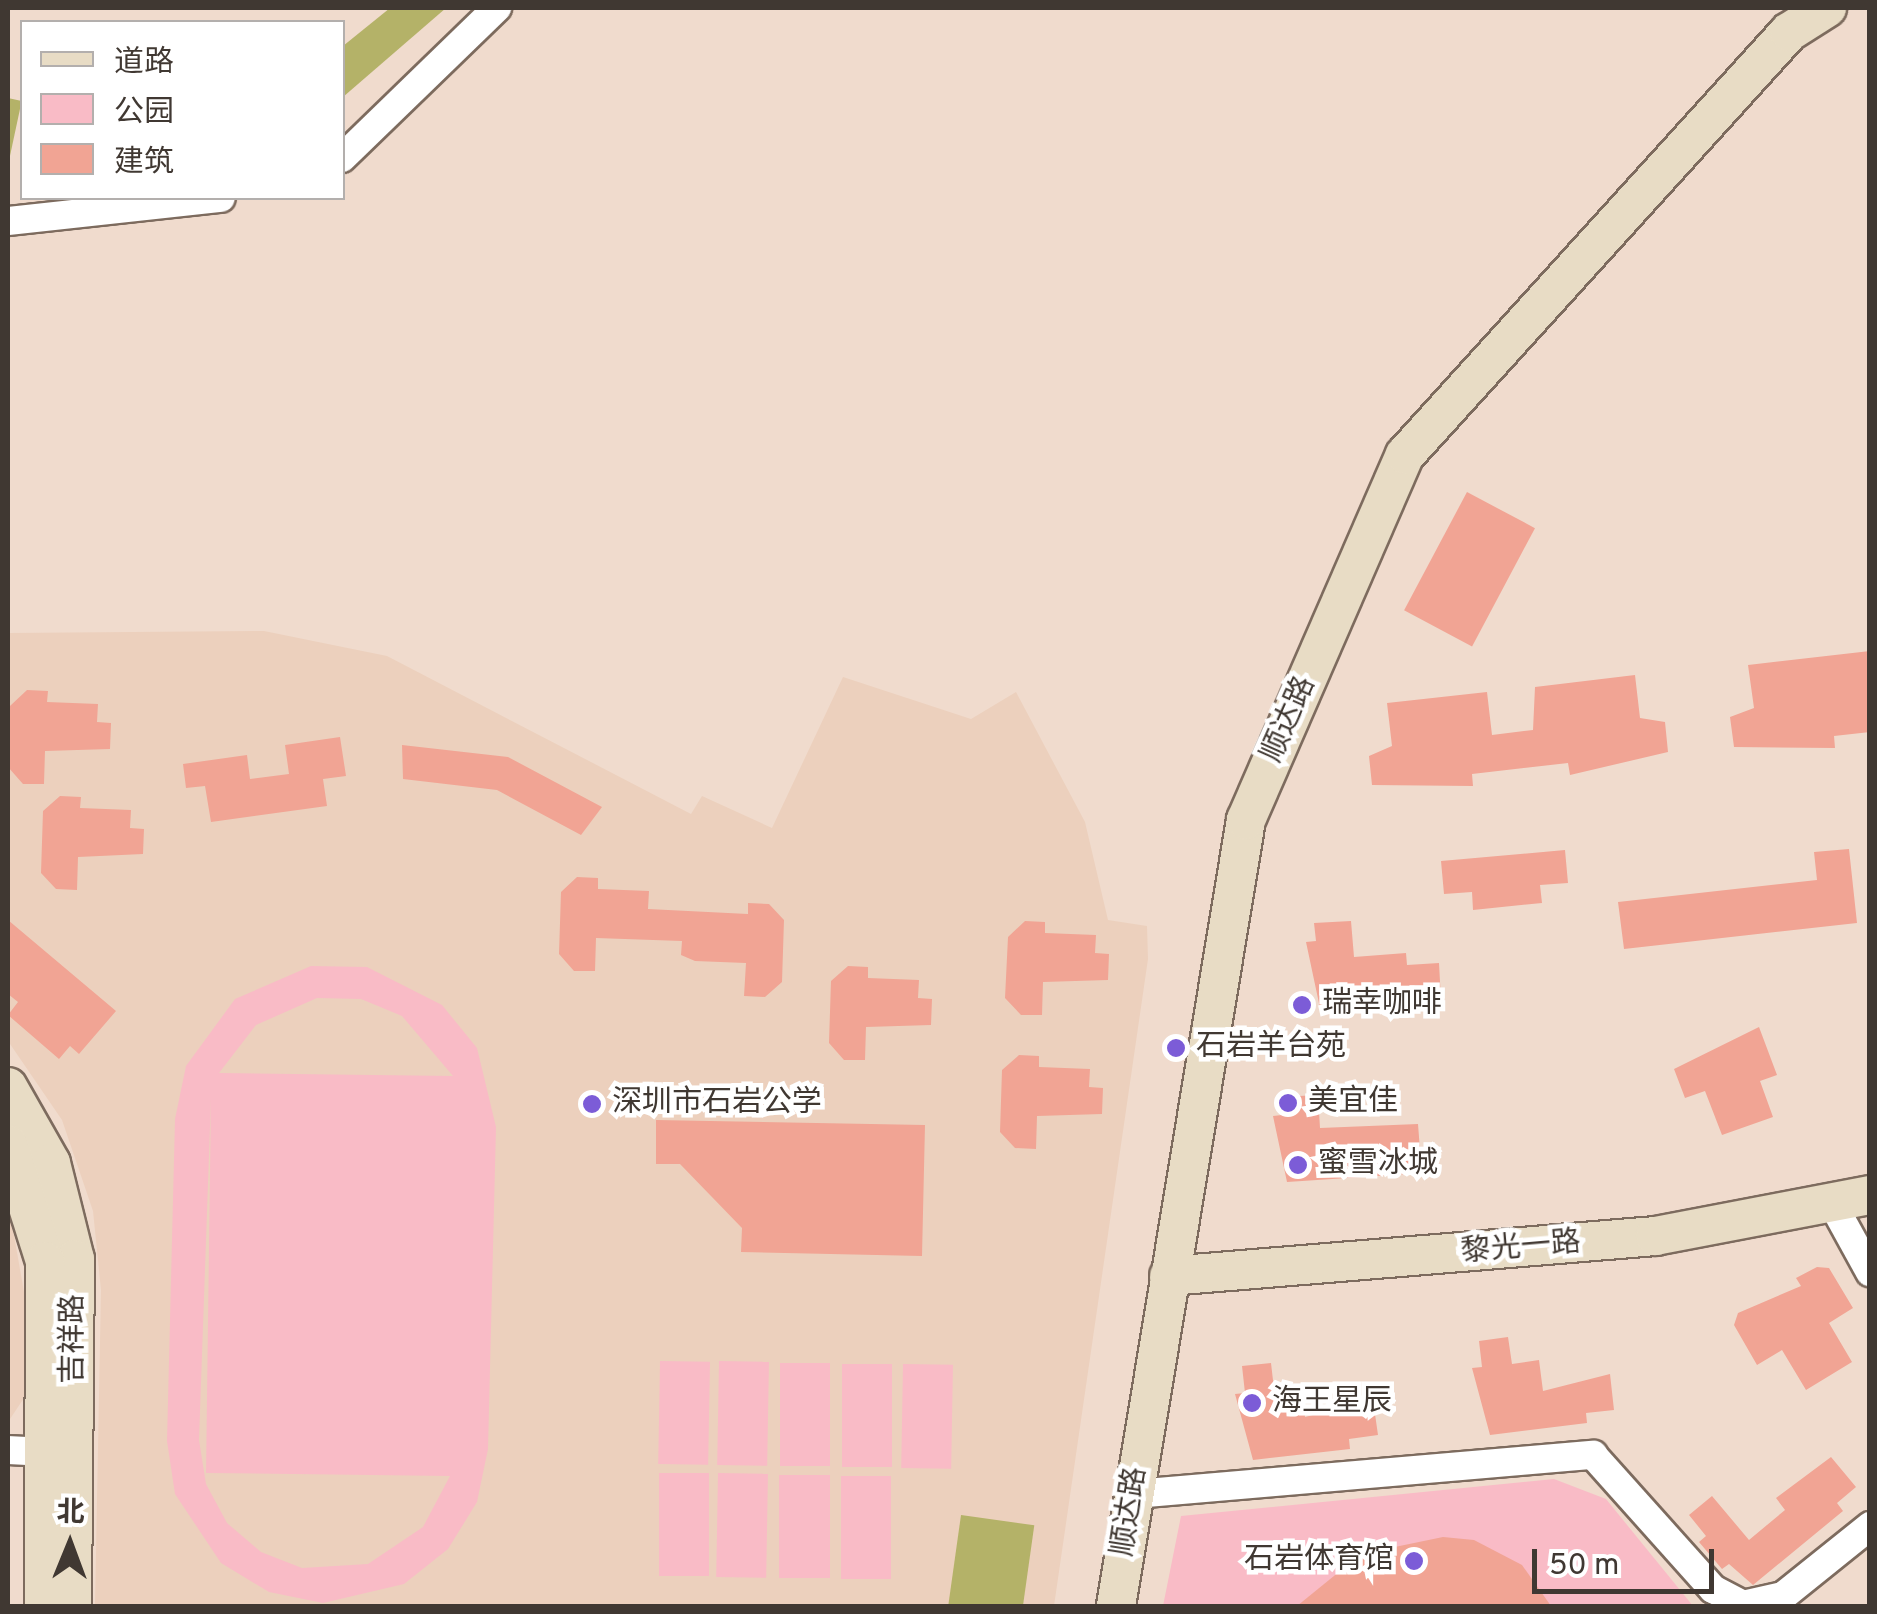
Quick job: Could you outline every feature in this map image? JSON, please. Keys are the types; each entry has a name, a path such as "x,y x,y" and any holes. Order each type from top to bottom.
{"street":[{"path":"345,155 497,8"},
{"name":"顺达路","path":"1116,1606 1246,820 1405,455 1789,32 1826,8"},
{"path":"8,221 202,200"},
{"name":"吉祥路","path":"8,1087 51,1163 75,1259 72,1606"},
{"name":"吉祥路","path":"8,1144 45,1261 44,1606"},
{"name":"黎光一路","path":"1169,1276 1655,1236 1870,1195"},
{"path":"1832,1203 1870,1272"},
{"path":"8,1450 47,1452"},
{"path":"1134,1494 1594,1454 1713,1590 1743,1605 1783,1596 1870,1526"}],"shaded area":[{"path":"390,8 446,8 345,95 345,44"},
{"path":"8,98 20,101 8,160"},
{"name":"深圳市石岩公学","path":"264,631 387,656 691,814 702,796 772,828 843,677 971,719 1016,692 1085,822 1108,920 1147,926 1148,959 1054,1606 95,1606 101,1290 93,1211 62,1120 8,1041 8,633"},
{"path":"8,1201 24,1292 26,1395 8,1422"},
{"path":"961,1515 1034,1525 1023,1606 948,1606"}],"green space":[{"path":"311,966 367,967 442,1005 477,1048 496,1127 488,1449 477,1502 448,1549 404,1584 323,1603 269,1592 221,1563 175,1494 167,1441 175,1119 186,1066 235,999","holes":["317,998 361,999 402,1016 453,1076 219,1073 256,1025","211,1098 206,1473 450,1476 423,1527 368,1564 302,1568 261,1552 227,1523 206,1484 199,1440"]},
{"path":"660,1361 710,1362 708,1465 658,1464"},
{"path":"719,1361 769,1362 767,1466 717,1465"},
{"path":"780,1363 830,1363 830,1466 780,1466"},
{"path":"842,1364 892,1364 892,1467 842,1467"},
{"path":"903,1364 953,1365 951,1469 901,1468"},
{"path":"659,1473 709,1473 709,1576 659,1576"},
{"path":"718,1473 768,1474 766,1578 716,1577"},
{"path":"779,1475 830,1475 830,1578 779,1578"},
{"path":"841,1476 891,1476 891,1579 841,1579"},
{"name":"石岩体育馆","path":"1554,1479 1606,1499 1693,1606 1163,1606 1181,1516"}],"building":[{"path":"1467,492 1535,528 1472,646 1404,610"},
{"path":"1870,651 1870,732 1834,736 1835,748 1734,747 1730,717 1754,708 1748,665"},
{"path":"1635,675 1640,718 1665,722 1668,752 1570,775 1568,763 1472,774 1473,786 1372,785 1369,756 1392,746 1387,703 1487,692 1492,735 1533,730 1535,687"},
{"path":"27,690 48,691 47,702 98,704 97,722 111,723 110,749 45,751 44,784 23,784 8,767 10,706"},
{"path":"340,737 346,776 323,779 327,806 211,822 205,786 186,788 183,764 247,755 250,779 289,774 285,745"},
{"path":"402,745 508,757 602,807 581,835 497,790 403,779"},
{"path":"60,796 81,797 80,808 131,810 130,828 144,829 143,854 78,857 77,890 56,889 41,873 43,811"},
{"path":"1849,849 1857,923 1624,949 1618,902 1817,880 1814,852"},
{"path":"1565,850 1568,883 1540,885 1542,903 1473,910 1472,892 1444,894 1441,861"},
{"path":"577,877 598,878 598,889 649,891 648,909 748,914 748,903 769,904 784,920 782,982 765,997 744,996 746,963 695,961 681,955 682,941 596,938 595,971 574,971 559,954 561,892"},
{"path":"8,920 116,1011 79,1054 70,1046 59,1059 8,1015 18,1002 8,994"},
{"path":"1025,921 1045,922 1045,933 1096,935 1095,953 1109,954 1108,980 1043,982 1042,1015 1021,1015 1005,998 1008,937"},
{"path":"1351,921 1354,957 1406,953 1407,965 1439,963 1441,1000 1320,1008 1306,942 1316,941 1314,923"},
{"path":"848,966 868,967 868,978 919,980 918,998 932,999 931,1025 866,1027 865,1060 844,1060 829,1043 831,981"},
{"path":"1759,1027 1777,1075 1760,1081 1773,1117 1722,1135 1705,1091 1685,1098 1674,1069"},
{"path":"1019,1055 1039,1056 1039,1067 1090,1069 1089,1087 1103,1088 1102,1114 1037,1116 1036,1149 1015,1148 1000,1132 1002,1070"},
{"path":"1318,1095 1320,1128 1418,1124 1421,1163 1408,1164 1408,1174 1287,1182 1273,1116 1282,1115 1281,1097"},
{"path":"656,1120 925,1125 922,1256 741,1252 742,1228 680,1164 656,1164"},
{"path":"1817,1267 1829,1268 1853,1308 1829,1323 1852,1362 1806,1390 1782,1350 1757,1365 1734,1325 1738,1313 1801,1286 1796,1278"},
{"path":"1508,1337 1512,1364 1539,1360 1543,1391 1610,1374 1614,1410 1586,1413 1587,1423 1490,1435 1472,1368 1482,1367 1479,1341"},
{"path":"1271,1363 1274,1389 1302,1386 1305,1417 1373,1400 1378,1435 1349,1439 1350,1449 1253,1460 1235,1394 1245,1393 1242,1366"},
{"path":"1831,1457 1856,1487 1837,1503 1843,1511 1753,1585 1729,1564 1722,1569 1699,1542 1706,1536 1689,1515 1712,1496 1749,1540 1785,1510 1776,1498"},
{"path":"1443,1537 1474,1540 1522,1565 1551,1606 1297,1606 1361,1554"}],"place":[{"name":"瑞幸咖啡","path":"1302,1005"},
{"name":"石岩羊台苑","path":"1176,1048"},
{"name":"美宜佳","path":"1288,1103"},
{"name":"深圳市石岩公学","path":"592,1104"},
{"name":"蜜雪冰城","path":"1298,1165"},
{"name":"海王星辰","path":"1252,1403"},
{"name":"石岩体育馆","path":"1414,1561"}]}
